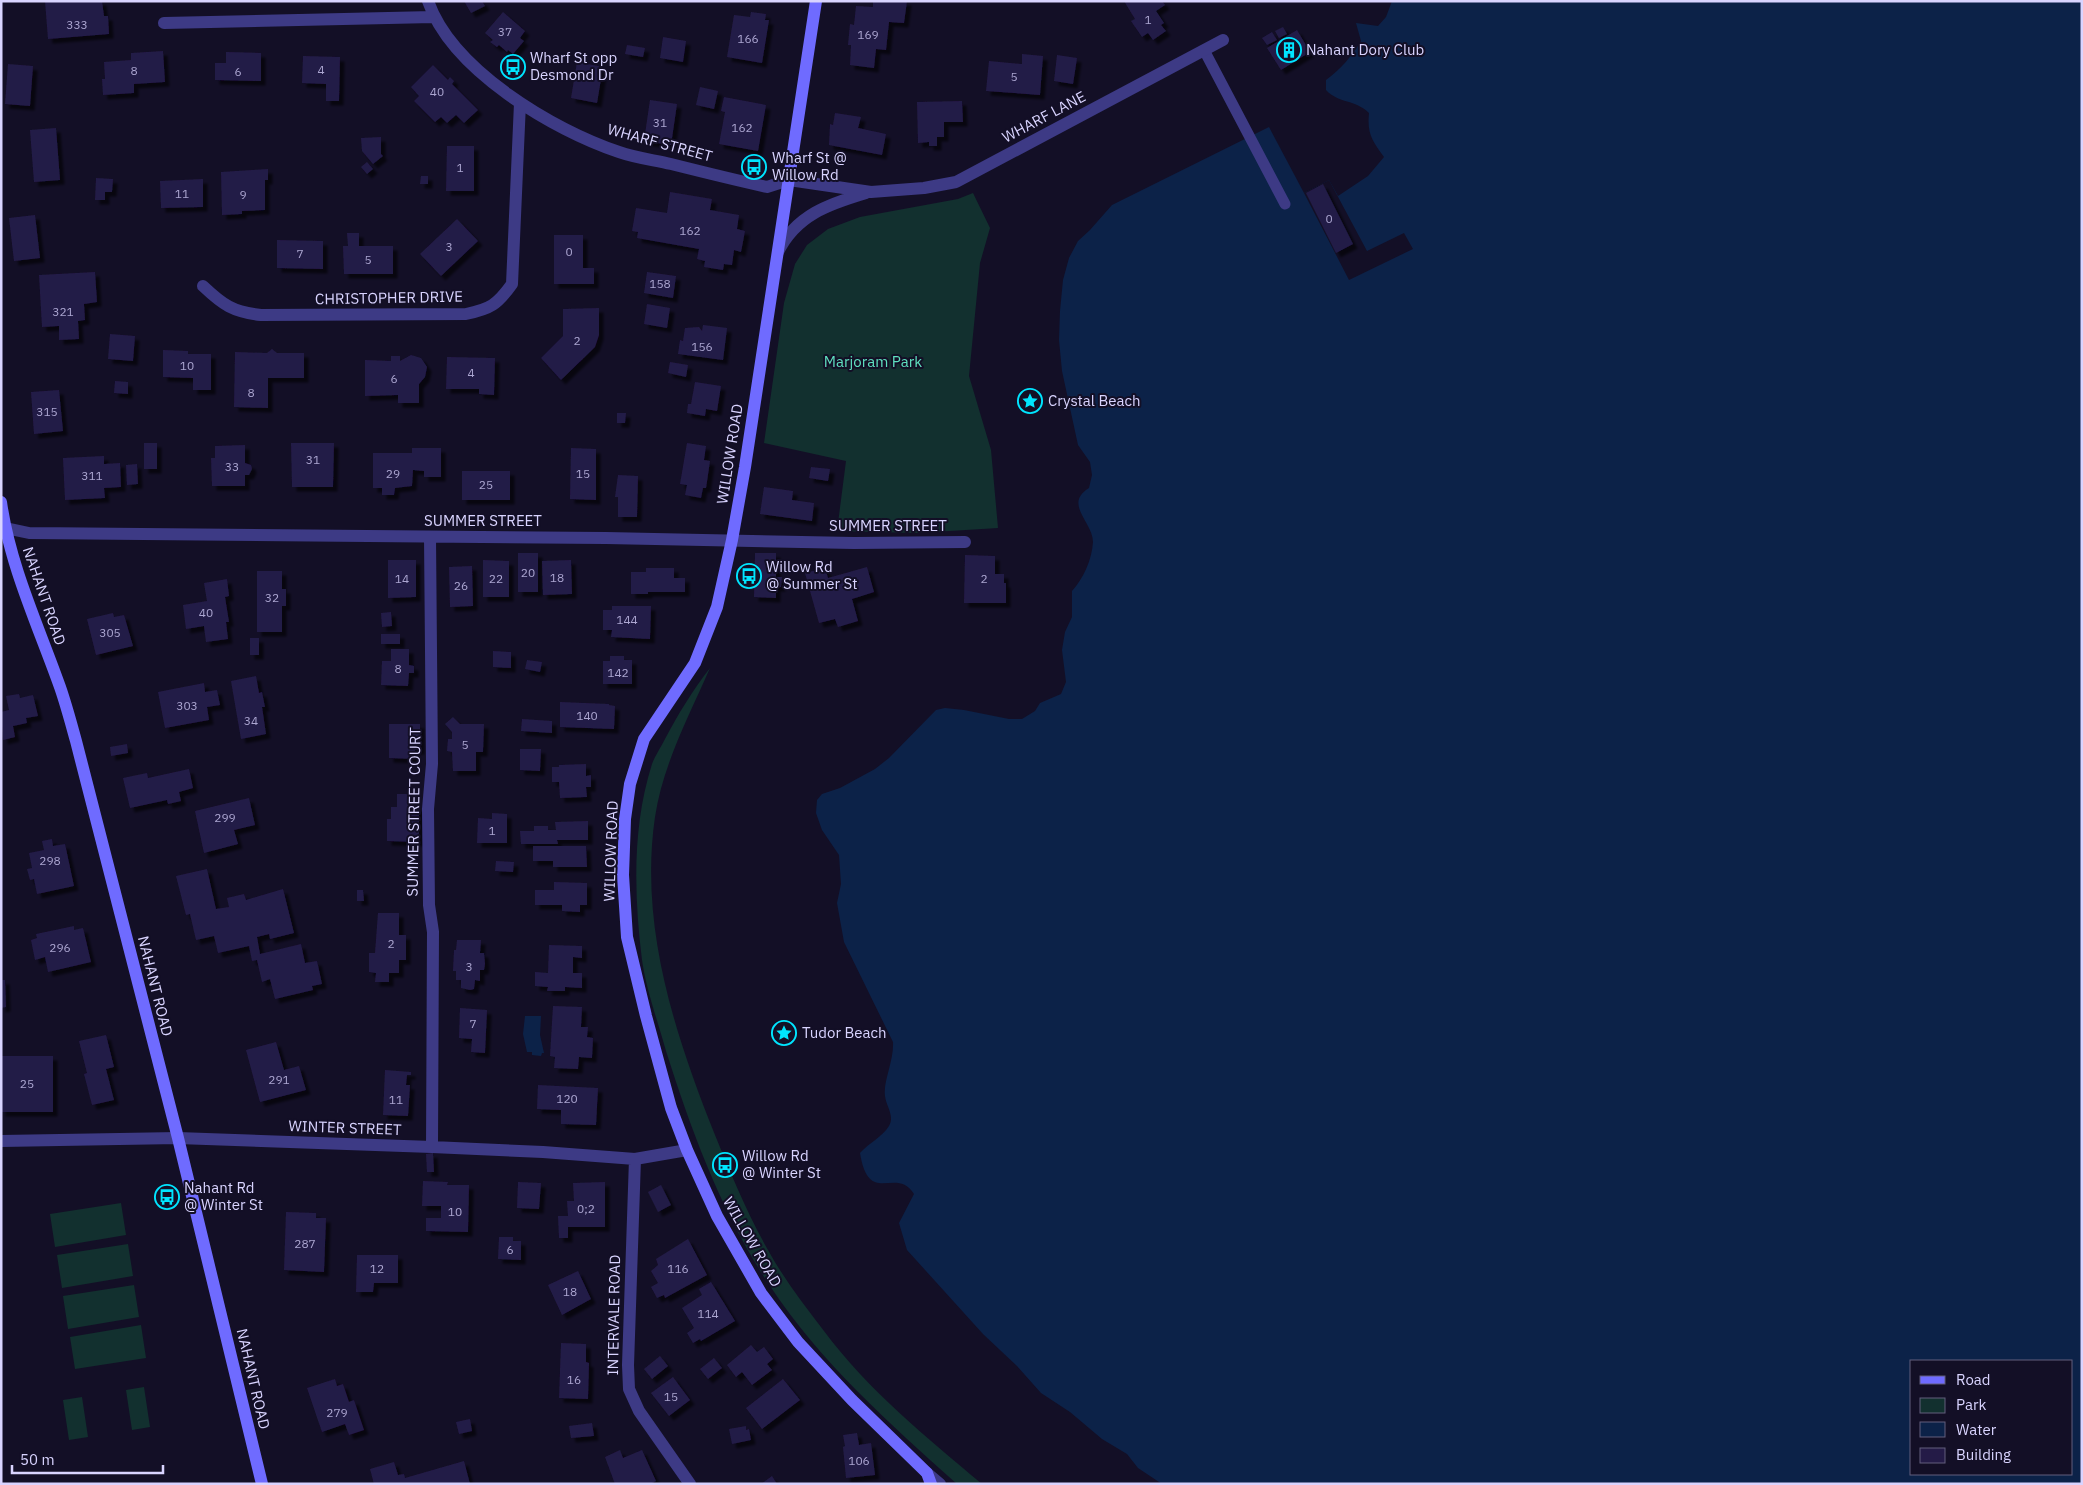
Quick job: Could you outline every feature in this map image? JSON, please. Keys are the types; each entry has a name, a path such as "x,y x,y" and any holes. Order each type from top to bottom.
{"main road":[{"name":"WILLOW ROAD","path":"816,1 732,540 717,607 695,663 644,739 630,784 625,819 623,875 627,938 671,1108 687,1150 722,1225 761,1293 798,1342 929,1478"},
{"name":"NAHANT ROAD","path":"1,502 3,527 60,688 76,741 178,1138 262,1484"}],"street":[{"name":"WHARF STREET","path":"428,1 433,17 448,39 469,62 520,104 578,135 619,152 767,187 789,180"},
{"path":"164,23 433,17"},
{"name":"WHARF LANE","path":"789,180 871,192 924,188 956,182 1223,40"},
{"name":"CHRISTOPHER DRIVE","path":"203,286 228,308 242,313 261,315 466,314 488,309 501,299 512,284 520,104"},
{"name":"WHARF LANE","path":"777,254 784,240 798,223 828,206 871,192"},
{"name":"SUMMER STREET","path":"3,527 29,533 732,540 854,543 965,542"},
{"name":"SUMMER STREET COURT","path":"430,537 432,764 428,809 429,905 432,932 432,1147"},
{"name":"WINTER STREET","path":"1,1141 178,1138 543,1152 635,1159 687,1150"},
{"name":"INTERVALE ROAD","path":"635,1159 628,1365 630,1389 639,1411 690,1484"},
{"name":"WILLOW ROAD","path":"929,1478 940,1484"}],"lane":[{"path":"1204,50 1286,204"}],"green space":[{"name":"Marjoram Park","path":"973,193 990,228 980,263 969,376 991,450 998,528 917,533 837,531 846,461 764,443 784,303 795,264 807,245 828,229 860,217 958,199"},
{"path":"710,668 670,759 664,778 655,817 651,858 652,899 656,939 674,1019 686,1058 715,1135 740,1193 760,1236 787,1282 841,1353 859,1373 898,1412 982,1484 957,1484 857,1391 811,1341 790,1314 753,1259 723,1202 686,1112 676,1082 649,994 642,960 637,911 636,861 641,812 653,761 680,711"},
{"path":"121,1203 126,1235 55,1247 50,1214"},
{"path":"128,1244 133,1276 62,1288 57,1255"},
{"path":"134,1285 139,1317 68,1329 63,1296"},
{"path":"141,1325 146,1358 75,1369 70,1337"},
{"path":"144,1387 150,1427 132,1430 126,1390"},
{"path":"82,1397 88,1437 69,1440 63,1400"}],"water":[{"path":"1392,1 2082,1 2082,1484 1162,1484 1138,1468 1127,1454 1102,1439 1070,1412 1041,1393 1017,1366 983,1334 907,1250 899,1223 914,1194 907,1186 899,1183 876,1182 870,1179 864,1169 860,1153 883,1133 891,1122 885,1090 893,1042 844,942 837,903 841,884 839,855 822,830 816,813 817,800 822,794 840,788 875,769 889,758 936,710 945,708 1009,719 1022,719 1035,711 1040,703 1061,694 1066,682 1062,650 1065,632 1072,617 1072,591 1086,569 1091,556 1093,542 1089,527 1079,507 1079,500 1082,494 1089,488 1092,475 1090,462 1078,445 1062,371 1059,340 1063,280 1069,258 1078,241 1112,205 1269,127 1304,193 1329,180 1338,196 1368,176 1384,157 1371,136 1369,113 1358,105 1336,98 1326,90 1326,80 1354,52 1361,41 1356,23 1378,26 1386,17"},
{"path":"525,1016 541,1016 540,1035 544,1053 541,1056 532,1055 532,1052 527,1052 523,1034"}],"pier":[{"path":"1329,180 1367,251 1404,233 1413,249 1349,280 1304,193"}],"building":[{"path":"45,1 102,1 104,16 108,16 109,34 48,39"},
{"path":"464,1 482,1 485,6 471,13"},
{"path":"873,1 907,1 904,23 889,22 886,50 876,49 874,68 850,65 851,45 848,45 850,24 854,25 856,6 873,7"},
{"path":"1124,1 1162,1 1165,5 1156,11 1164,23 1161,25 1166,31 1153,40 1148,33 1142,37 1131,21 1135,19"},
{"path":"503,12 525,31 520,38 524,41 513,54 508,50 507,52 499,45 497,47 490,42 493,40 485,33"},
{"path":"751,12 766,14 765,20 769,20 762,63 727,57 734,15 750,17"},
{"path":"1283,27 1287,34 1279,38 1275,31"},
{"name":"Nahant Dory Club","path":"1297,30 1310,52 1281,70 1267,48"},
{"path":"1272,32 1277,40 1267,45 1262,38"},
{"path":"663,37 686,41 683,62 660,58"},
{"path":"627,45 645,48 643,57 625,54"},
{"path":"163,51 165,82 134,84 134,93 103,95 102,79 105,79 104,62 131,60 131,53"},
{"path":"226,52 261,53 261,81 215,80 215,63 226,63"},
{"path":"1022,54 1043,56 1040,95 986,91 989,61 1022,64"},
{"path":"1057,55 1077,58 1073,84 1054,81"},
{"path":"303,56 340,57 339,101 326,101 326,84 302,83"},
{"path":"577,62 603,67 597,103 571,98"},
{"path":"8,64 33,66 30,106 5,104"},
{"path":"433,65 448,80 450,77 454,81 452,84 478,110 464,123 456,115 447,123 441,117 435,122 414,101 419,96 411,87"},
{"path":"700,87 718,91 714,109 696,105"},
{"path":"724,97 766,105 758,151 719,144 725,112 721,111"},
{"path":"650,100 677,104 671,145 644,141"},
{"path":"962,101 963,122 944,122 944,137 937,137 937,146 929,146 929,142 918,143 917,102"},
{"path":"835,113 861,117 858,128 886,134 882,155 829,145 830,124 833,125"},
{"path":"56,128 60,180 34,182 30,130"},
{"path":"381,137 381,154 383,156 373,164 362,151 361,138"},
{"path":"447,146 474,146 474,191 446,191"},
{"path":"367,162 373,169 367,174 361,167"},
{"path":"268,169 268,180 265,180 265,210 242,211 242,214 222,215 221,172"},
{"path":"421,176 428,176 428,184 420,184"},
{"path":"96,178 113,179 112,192 105,192 105,200 95,200"},
{"path":"203,179 203,207 161,208 160,181"},
{"path":"1323,184 1353,244 1336,253 1306,193"},
{"path":"670,192 712,199 710,210 739,215 737,229 745,231 741,252 734,250 732,265 724,264 723,270 704,267 705,261 697,259 699,249 637,238 638,232 632,231 636,208 667,213"},
{"path":"35,215 40,258 14,261 9,218"},
{"path":"457,219 478,241 441,276 420,254"},
{"path":"347,233 359,233 359,246 393,246 393,274 344,274 343,246 348,246"},
{"path":"554,235 583,235 583,268 594,268 594,284 554,284"},
{"path":"277,240 323,241 323,269 277,268"},
{"path":"95,272 97,302 84,304 85,320 78,321 79,339 59,340 59,326 42,327 39,275"},
{"path":"647,272 676,276 673,298 644,293"},
{"path":"647,304 670,308 667,328 644,324"},
{"path":"599,308 599,335 595,347 561,380 541,358 563,336 563,309"},
{"path":"703,325 727,328 723,360 678,354 680,340 683,341 685,328 699,327 702,331"},
{"path":"110,334 135,336 133,361 108,359"},
{"path":"272,349 277,353 304,353 304,378 268,378 268,408 234,407 235,352 267,353"},
{"path":"163,350 188,351 188,354 211,354 211,390 193,390 193,378 163,377"},
{"path":"411,355 421,358 427,367 425,377 419,384 419,403 398,403 398,395 365,396 365,360 391,361 391,356 400,356 400,361"},
{"path":"447,357 495,358 494,395 479,394 479,389 446,389"},
{"path":"670,362 688,365 686,377 668,373"},
{"path":"115,381 128,382 128,394 114,393"},
{"path":"695,382 721,386 717,411 706,409 705,416 687,413 688,404 691,404"},
{"path":"59,390 63,431 34,434 31,392"},
{"path":"617,413 626,413 625,423 617,423"},
{"path":"144,443 157,443 157,469 144,469"},
{"path":"291,443 334,443 333,487 292,487"},
{"path":"687,443 706,446 704,460 710,461 706,488 703,488 701,498 685,495 687,485 680,484"},
{"path":"245,445 245,463 251,465 252,469 249,475 245,475 245,486 212,486 211,458 215,458 215,446"},
{"path":"412,448 441,448 441,477 424,477 424,471 413,470 412,486 395,488 394,495 382,495 382,488 373,488 373,453 412,453"},
{"path":"571,448 596,449 596,500 570,499"},
{"path":"104,456 104,464 120,463 121,487 104,488 105,498 65,500 63,458"},
{"path":"137,464 138,484 127,485 126,465"},
{"path":"811,467 830,469 828,481 809,478"},
{"path":"462,471 510,471 510,500 462,500"},
{"path":"618,475 638,476 637,517 618,517 618,497 615,497"},
{"path":"764,487 793,491 792,500 814,503 812,521 760,514"},
{"path":"518,553 538,553 538,592 518,592"},
{"path":"755,553 776,553 776,577 782,577 781,587 776,587 776,598 754,597"},
{"path":"965,555 995,556 995,574 1004,574 1006,603 964,603"},
{"path":"388,560 416,560 416,597 388,598"},
{"path":"483,560 509,561 509,597 483,597"},
{"path":"571,560 572,594 543,595 542,561"},
{"path":"472,566 473,606 450,607 449,567"},
{"path":"867,567 874,592 852,599 858,621 838,627 835,619 819,623 805,573 825,568 828,578"},
{"path":"646,568 674,568 674,578 685,578 685,592 631,594 631,572 646,572"},
{"path":"257,571 282,571 282,589 286,589 286,606 282,606 282,632 257,632"},
{"path":"227,579 229,596 225,597 229,622 226,622 228,639 206,642 204,626 186,629 183,605 207,601 204,583"},
{"path":"612,606 651,606 650,639 611,637 612,630 603,630 603,610 612,610"},
{"path":"391,612 392,626 382,627 381,613"},
{"path":"113,613 114,617 124,615 133,646 96,655 87,619"},
{"path":"381,634 400,634 400,644 381,644"},
{"path":"250,638 259,638 259,655 250,655"},
{"path":"391,649 409,649 409,665 414,666 414,673 409,673 408,686 381,685 382,661 391,661"},
{"path":"493,651 511,652 511,668 493,667"},
{"path":"610,656 624,656 624,660 632,660 632,684 603,684 603,661 610,661"},
{"path":"527,660 542,662 540,672 525,669"},
{"path":"256,676 259,693 262,692 265,707 262,707 266,734 241,739 231,681"},
{"path":"204,683 205,692 217,690 220,705 207,707 209,720 165,728 158,692"},
{"path":"19,694 20,698 33,695 38,716 26,718 27,723 13,726 15,737 3,740 1,712 9,710 6,696"},
{"path":"560,702 609,704 615,706 614,729 560,727"},
{"path":"453,717 460,724 484,724 483,752 476,752 476,771 453,771 452,752 447,751 448,739 452,739 452,732 445,724"},
{"path":"522,719 552,721 552,733 521,731"},
{"path":"389,724 420,724 420,750 415,750 415,759 389,758"},
{"path":"127,744 128,753 111,756 110,747"},
{"path":"520,749 541,749 540,771 520,770"},
{"path":"586,764 586,776 591,775 591,787 586,787 587,797 560,798 559,782 552,782 552,767"},
{"path":"189,769 193,788 179,792 181,801 168,804 167,800 130,808 123,778 147,773 148,778"},
{"path":"397,794 410,794 410,807 419,807 419,842 387,841 387,819 391,819 391,807 397,807"},
{"path":"249,798 255,825 234,830 238,844 204,853 195,811"},
{"path":"492,813 507,814 507,843 477,843 478,818 492,819"},
{"path":"588,821 588,840 557,840 558,844 521,844 520,831 534,831 534,826 548,826 548,830 556,830 555,822"},
{"path":"52,839 53,846 65,844 74,886 37,894 34,879 30,880 27,869 32,868 29,853 44,850 42,841"},
{"path":"533,846 586,846 587,867 553,867 553,861 533,861"},
{"path":"496,861 514,862 513,872 495,871"},
{"path":"207,869 216,909 229,907 227,898 244,894 246,900 283,889 294,933 270,939 269,934 257,937 260,954 301,944 305,963 317,961 322,984 312,986 313,990 275,999 270,979 262,982 257,960 252,961 249,946 218,953 214,936 196,940 190,914 186,915 176,876"},
{"path":"554,882 587,883 587,905 580,905 580,912 562,911 562,905 535,905 535,890 554,890"},
{"path":"357,890 363,890 364,901 357,901"},
{"path":"378,913 399,913 399,935 406,935 406,960 399,960 399,973 389,973 389,982 375,982 376,973 369,972 369,953 375,953"},
{"path":"74,926 74,930 83,928 91,962 48,972 45,957 35,960 31,940 37,938 36,934"},
{"path":"457,940 481,940 480,953 484,953 485,964 484,970 480,970 480,981 475,980 474,989 461,988 461,980 456,980 456,971 453,971 454,950 456,950"},
{"path":"549,945 582,946 582,958 573,957 573,973 582,973 582,988 565,987 565,991 547,991 548,987 535,986 535,972 548,973"},
{"path":"1,980 5,980 6,1007 1,1008"},
{"path":"553,1006 582,1007 581,1027 588,1027 587,1037 593,1038 592,1058 579,1057 578,1069 554,1068 555,1057 550,1056"},
{"path":"460,1008 487,1010 485,1053 471,1052 472,1039 459,1038"},
{"path":"106,1035 114,1067 106,1069 114,1100 92,1105 84,1074 87,1073 79,1041"},
{"path":"276,1042 284,1070 299,1066 306,1090 260,1102 246,1050"},
{"path":"1,1056 53,1056 53,1112 1,1112"},
{"path":"385,1070 411,1072 411,1075 407,1075 406,1085 410,1085 408,1116 383,1115"},
{"path":"538,1085 598,1088 596,1125 561,1124 561,1110 537,1109"},
{"path":"433,1153 434,1172 427,1172 426,1154"},
{"path":"423,1181 448,1182 447,1185 469,1185 468,1232 426,1231 426,1218 441,1218 441,1206 422,1206"},
{"path":"518,1182 541,1183 539,1209 517,1208"},
{"path":"605,1182 605,1227 568,1227 568,1238 559,1238 558,1216 568,1216 567,1201 574,1201 573,1183"},
{"path":"661,1185 671,1205 658,1212 648,1192"},
{"path":"286,1212 316,1213 316,1218 326,1218 324,1272 284,1270"},
{"path":"499,1237 513,1237 513,1241 521,1241 521,1260 498,1259"},
{"path":"688,1239 707,1275 665,1298 664,1295 657,1298 651,1287 658,1283 651,1271 658,1265 656,1259"},
{"path":"357,1255 398,1255 398,1283 374,1283 373,1292 356,1292"},
{"path":"578,1271 591,1299 562,1315 548,1285"},
{"path":"711,1282 735,1321 701,1341 700,1339 693,1343 687,1333 694,1328 682,1308 702,1295 699,1289"},
{"path":"561,1343 586,1344 586,1362 589,1363 588,1399 559,1398"},
{"path":"751,1345 757,1352 764,1347 773,1359 767,1364 772,1370 752,1385 742,1372 736,1377 727,1365"},
{"path":"660,1356 668,1366 652,1379 644,1369"},
{"path":"714,1358 722,1368 708,1379 700,1369"},
{"path":"673,1377 690,1400 669,1416 651,1393"},
{"path":"335,1379 337,1386 343,1384 349,1402 354,1400 364,1430 349,1435 345,1424 322,1432 307,1388"},
{"path":"783,1379 800,1400 762,1429 746,1408"},
{"path":"470,1419 472,1431 459,1434 456,1422"},
{"path":"592,1423 594,1436 571,1438 569,1426"},
{"path":"746,1426 746,1430 749,1429 751,1440 732,1444 729,1429"},
{"path":"857,1433 859,1445 871,1443 875,1475 846,1478 843,1435"},
{"path":"620,1450 623,1458 642,1450 656,1481 650,1484 615,1484 605,1457"},
{"path":"464,1461 470,1484 374,1484 370,1469 394,1462 398,1475 404,1474 405,1478"},
{"path":"772,1476 777,1484 761,1484"}],"place":[{"name":"Nahant Dory Club","path":"1289,50"},
{"name":"Wharf St opp Desmond Dr","path":"513,67"},
{"name":"Wharf St @ Willow Rd","path":"754,167"},
{"name":"Crystal Beach","path":"1030,401"},
{"name":"Willow Rd @ Summer St","path":"749,576"},
{"name":"Tudor Beach","path":"784,1033"},
{"name":"Willow Rd @ Winter St","path":"725,1165"},
{"name":"Nahant Rd @ Winter St","path":"167,1197"}]}
